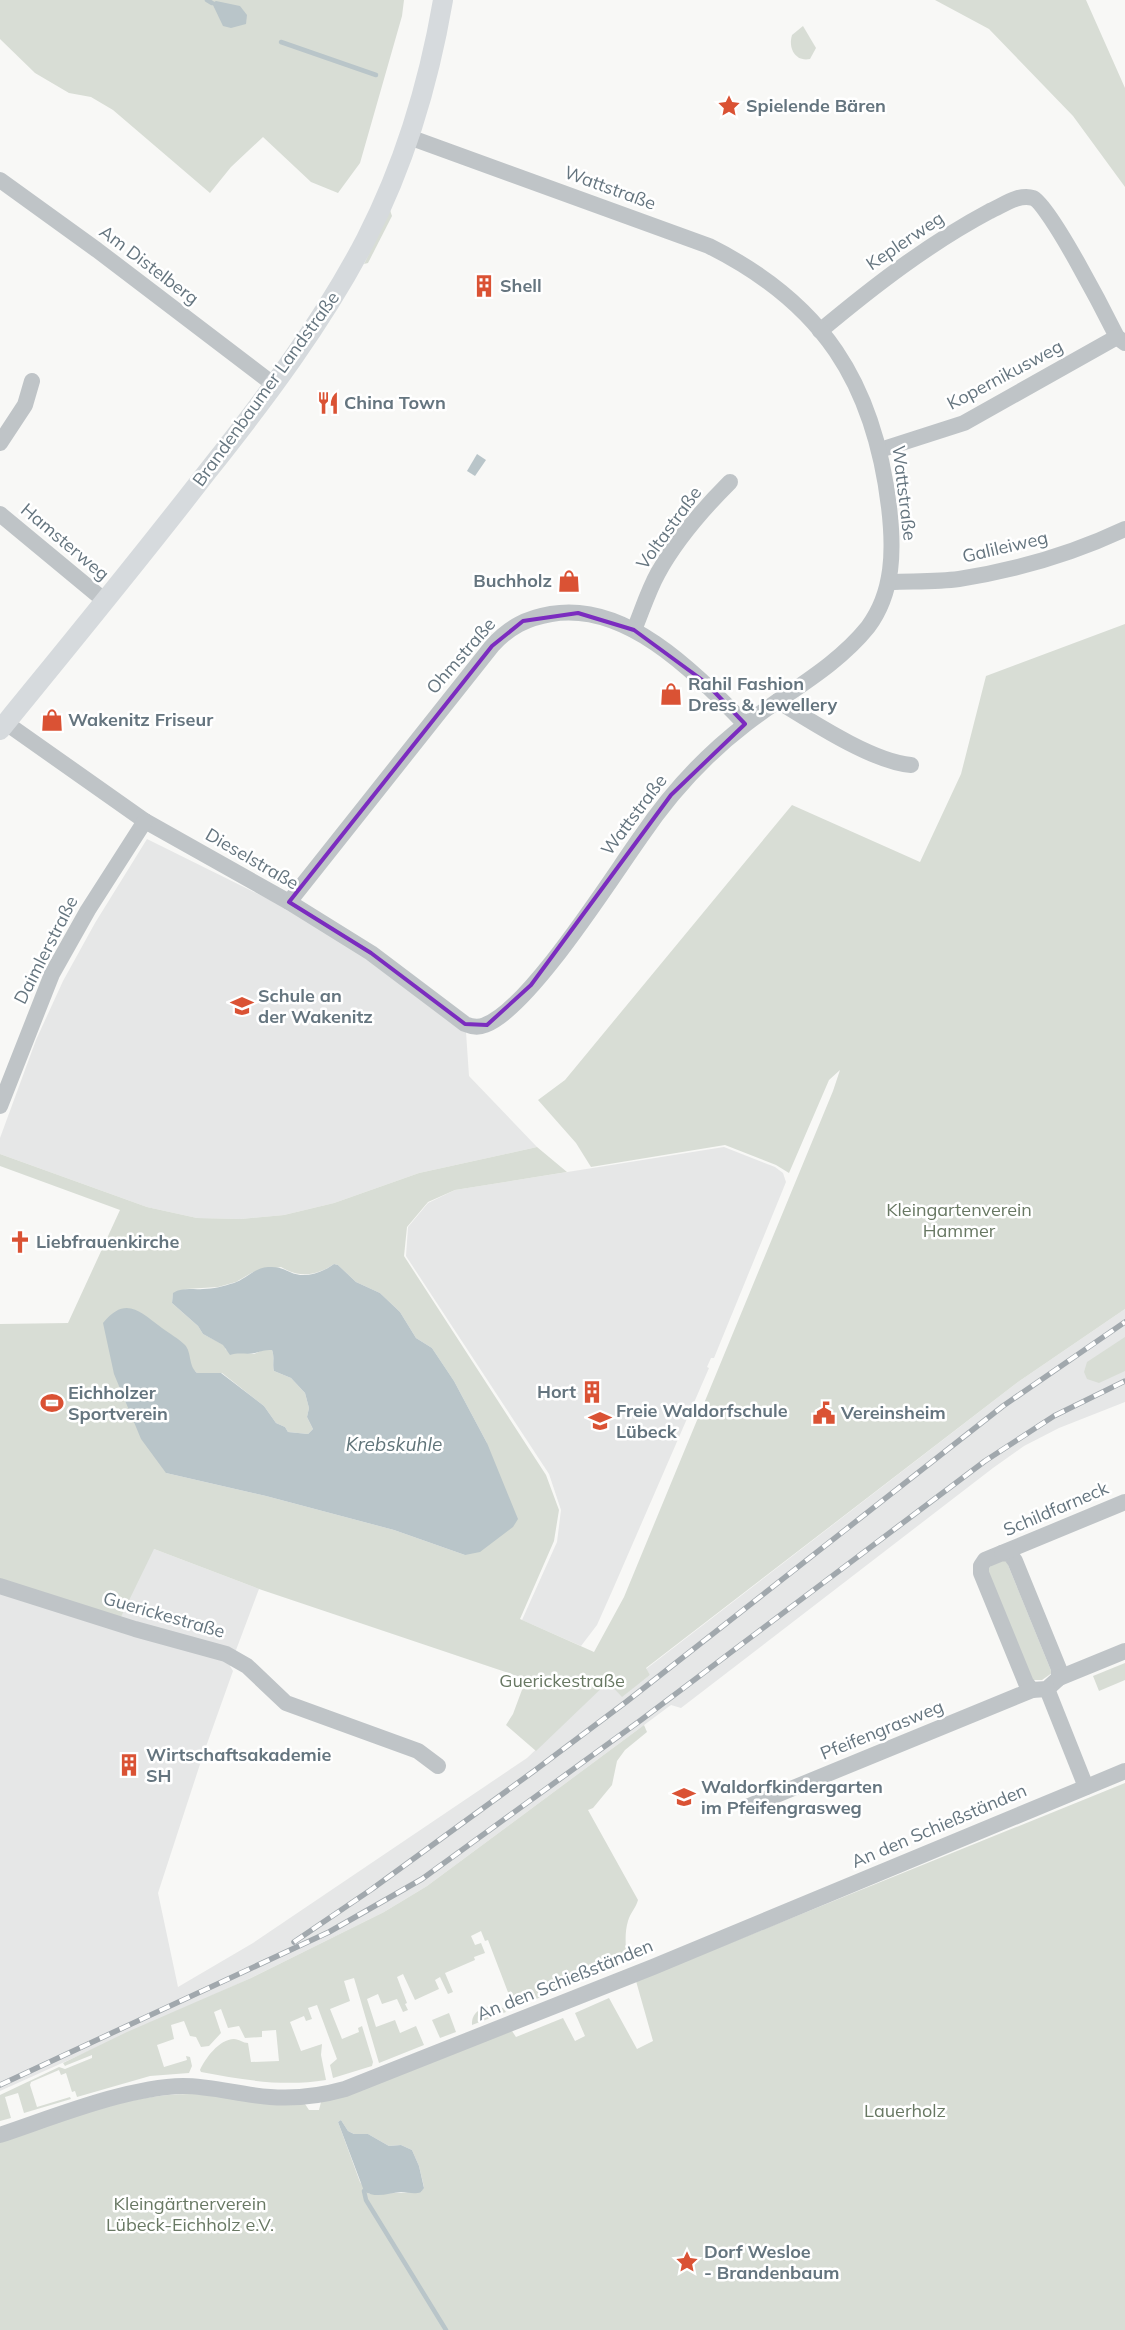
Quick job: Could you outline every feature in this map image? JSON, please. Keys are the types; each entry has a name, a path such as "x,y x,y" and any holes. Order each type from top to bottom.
{"main road":[{"name":"Brandenbaumer Landstraße","path":"3,726 220,456 273,384 347,275 379,213 409,137 428,74 444,0"}],"street":[{"name":"Wattstraße","path":"409,137 709,246 760,276 800,309 820,331 854,379 870,414 880,450 890,519 890,582 882,605 868,626 849,648 778,702 745,724 706,758 671,796 571,936 531,986 496,1020 479,1027"},
{"name":"Am Distelberg","path":"0,180 97,250 273,384"},
{"name":"Keplerweg","path":"820,331 871,288 923,250 972,221 1021,198 1034,198 1041,204 1075,258 1121,340"},
{"name":"Kopernikusweg","path":"880,450 964,423 1121,340"},
{"path":"0,443 25,405 32,381"},
{"name":"Voltastraße","path":"634,630 658,572 685,534 714,498 730,482"},
{"name":"Hamsterweg","path":"0,514 105,601"},
{"name":"Galileiweg","path":"890,582 958,579 1022,567 1099,541 1125,528"},
{"name":"Ohmstraße","path":"289,902 501,636 523,621 559,613 578,613 594,616 634,630 671,654 705,682 745,724"},
{"path":"778,702 842,739 896,764 911,765"},
{"name":"Dieselstraße","path":"3,726 145,821 289,902 371,953 465,1024 479,1027"},
{"name":"Daimlerstraße","path":"0,1106 52,974 88,910 145,821"},
{"name":"Schildfarneck","path":"1046,1686 1026,1683 981,1573 981,1566 986,1560 1125,1502"},
{"name":"Schildfarneck","path":"1002,1553 1010,1554 1015,1561 1058,1669 1046,1686"},
{"name":"Guerickestraße","path":"0,1586 136,1629 226,1654 247,1666 286,1703 418,1751 438,1766"},
{"name":"Pfeifengrasweg","path":"747,1807 1046,1686 1125,1651"},
{"name":"Schildfarneck","path":"1046,1686 1086,1787"},
{"name":"An den Schießständen","path":"0,2135 114,2099 154,2089 204,2087 286,2098 312,2096 345,2089 653,1967 1125,1771"}],"highlighted area":[{"path":"578,613 634,630 705,682 745,724 671,795 531,985 487,1025 465,1024 371,953 289,902 492,646 523,621"}],"shaded area":[{"name":"Schule an der Wakenitz","path":"147,839 286,908 367,957 466,1032 469,1076 537,1147 419,1173 334,1203 284,1215 241,1219 197,1218 147,1207 0,1154 0,1138 36,1040 63,981 95,923"},
{"name":"Freie Waldorfschule Lübeck","path":"724,1147 775,1167 783,1173 786,1182 714,1358 711,1358 707,1367 709,1368 613,1589 597,1625 581,1646 522,1620 557,1542 561,1510 549,1474 406,1256 408,1227 428,1203 455,1190"},
{"path":"1125,1309 1125,1402 1059,1428 1024,1446 681,1708 671,1705 427,1886 384,1912 251,1978 0,2091 0,1586 154,1549 259,1589 230,1666 233,1671 203,1755 158,1893 178,1987 253,1943 527,1758 608,1681 622,1696 650,1675 646,1669 1018,1382"}],"green space":[{"path":"0,0 404,0 402,16 360,163 338,193 311,182 263,137 231,167 210,193 113,110 91,97 69,93 35,73 0,39"},
{"path":"935,0 1086,0 1125,88 1125,187 1073,116 989,29"},
{"path":"803,26 816,48 810,59 797,56 791,45 792,35"},
{"path":"390,210 392,216 368,263 364,264"},
{"name":"Kleingartenverein Hammer","path":"1125,624 1125,1309 1018,1382 646,1668 650,1675 622,1697 608,1682 536,1751 506,1725 513,1714 526,1679 259,1589 154,1549 118,1623 0,1586 0,1324 68,1323 120,1210 0,1166 0,1154 147,1207 197,1218 241,1219 284,1215 334,1203 419,1173 537,1147 567,1172 455,1190 428,1202 407,1227 404,1256 546,1475 559,1510 554,1541 520,1619 594,1652 624,1597 840,1070 829,1080 789,1173 776,1165 725,1145 591,1167 576,1143 538,1100 565,1080 792,805 920,862 961,774 986,676","holes":["334,1264 338,1265 356,1282 380,1293 400,1312 416,1338 432,1348 454,1381 487,1443 465,1555 394,1530 266,1496 166,1473 191,1368 197,1373 222,1373 264,1406 276,1423 285,1427 288,1432 308,1434 313,1429 307,1417 309,1408 305,1393 291,1378 274,1371 272,1350 263,1350 254,1354 226,1350 224,1345 203,1334 198,1326 172,1303 173,1294 186,1289 218,1287 236,1282 253,1272 281,1267 294,1273 308,1274 321,1271"]},
{"path":"1125,1337 1125,1371 1099,1383 1087,1379 1084,1372 1087,1362"},
{"path":"1006,1560 1052,1673 1042,1680 1031,1680 987,1578 992,1565"},
{"path":"1125,1663 1125,1680 1099,1691 1093,1676"},
{"path":"644,1725 647,1732 625,1750 617,1761 612,1785 593,1808 588,1810 638,1900 629,1918 626,1931 627,1962 514,2008 488,1940 485,1941 481,1931 471,1936 475,1945 481,1943 485,1953 474,1957 475,1960 445,1973 453,1992 448,1994 440,1977 435,1980 439,1989 415,2000 403,1974 397,1977 408,2010 403,2012 397,1999 382,2004 378,1994 367,1999 376,2027 395,2020 400,2033 416,2026 424,2045 379,2063 354,1978 344,1981 350,2001 330,2009 342,2039 359,2032 358,2028 362,2026 373,2062 372,2066 333,2078 330,2065 337,2059 317,2005 308,2008 312,2019 306,2021 304,2016 290,2022 301,2051 322,2044 321,2055 326,2080 279,2083 201,2072 202,2066 213,2050 223,2042 234,2039 248,2043 251,2062 279,2061 276,2030 262,2031 262,2037 245,2038 239,2026 228,2028 221,2009 214,2012 221,2033 209,2046 201,2047 196,2037 190,2036 184,2021 171,2025 174,2039 157,2045 164,2067 187,2060 186,2056 190,2057 192,2066 189,2073 150,2076 77,2097 75,2091 72,2092 66,2073 61,2075 59,2070 31,2082 30,2085 37,2107 70,2097 71,2099 24,2113 18,2093 5,2097 11,2118 0,2121 0,2095 59,2067 65,2069 92,2058 92,2055 65,2066 63,2063 127,2032 251,1978 384,1912 427,1886"},
{"name":"Lauerholz","path":"1125,1783 1125,2330 0,2330 0,2142 125,2102 168,2095 236,2096 305,2104 309,2110 319,2110 321,2102 512,2031 516,2037 563,2018 575,2041 585,2036 575,2013 609,1998 637,2049 653,2041 636,1981","holes":["341,2120 348,2131 354,2134 368,2134 389,2146 401,2145 412,2150 419,2166 424,2187 421,2192 369,2194 360,2182 338,2122"]},
{"path":"494,2005 503,2008 506,2012 472,2025 475,2013 485,2007"},
{"path":"449,2013 456,2032 440,2038 432,2020"}],"water":[{"path":"216,1 240,6 247,15 246,24 231,28 223,26 212,3"},
{"path":"477,454 486,460 475,476 467,471"},
{"name":"Krebskuhle","path":"334,1264 338,1265 356,1282 380,1293 400,1312 416,1338 432,1348 454,1381 487,1443 518,1519 513,1527 480,1552 465,1555 394,1530 266,1496 166,1473 141,1439 114,1374 103,1323 111,1315 126,1308 140,1312 185,1345 189,1352 192,1366 197,1373 221,1373 264,1406 276,1423 285,1427 288,1432 308,1434 313,1429 307,1417 309,1408 305,1393 291,1378 274,1371 272,1350 252,1354 230,1355 223,1345 203,1334 198,1326 172,1303 173,1293 184,1289 207,1289 226,1285 238,1281 254,1271 268,1267 307,1275 324,1270"},
{"path":"341,2120 348,2131 354,2134 368,2134 389,2146 401,2145 412,2150 419,2166 424,2188 421,2192 373,2195 364,2191 338,2122"}],"waterway":[{"path":"207,0 212,3"},
{"path":"281,42 376,75"},
{"path":"364,2191 366,2200 446,2330"}],"railway":[{"path":"294,1942 372,1889 534,1771 626,1702 1003,1406 1125,1322"},
{"path":"0,2085 329,1932 422,1879 641,1720 985,1461 1054,1416 1125,1381"}],"place":[{"name":"Spielende Bären","path":"729,106"},
{"name":"Shell","path":"484,286"},
{"name":"China Town","path":"328,403"},
{"name":"Buchholz","path":"569,581"},
{"name":"Rahil Fashion Dress & Jewellery","path":"671,694"},
{"name":"Wakenitz Friseur","path":"52,720"},
{"name":"Schule an der Wakenitz","path":"242,1006"},
{"name":"Liebfrauenkirche","path":"20,1242"},
{"name":"Hort","path":"592,1392"},
{"name":"Eichholzer Sportverein","path":"52,1403"},
{"name":"Vereinsheim","path":"824,1413"},
{"name":"Freie Waldorfschule Lübeck","path":"600,1421"},
{"name":"Wirtschaftsakademie SH","path":"129,1765"},
{"name":"Waldorfkindergarten im Pfeifengrasweg","path":"684,1797"},
{"name":"Dorf Wesloe - Brandenbaum","path":"687,2262"}],"park label":[{"name":"Kleingärtnerverein Lübeck-Eichholz e.V.","path":"190,2214"}]}
